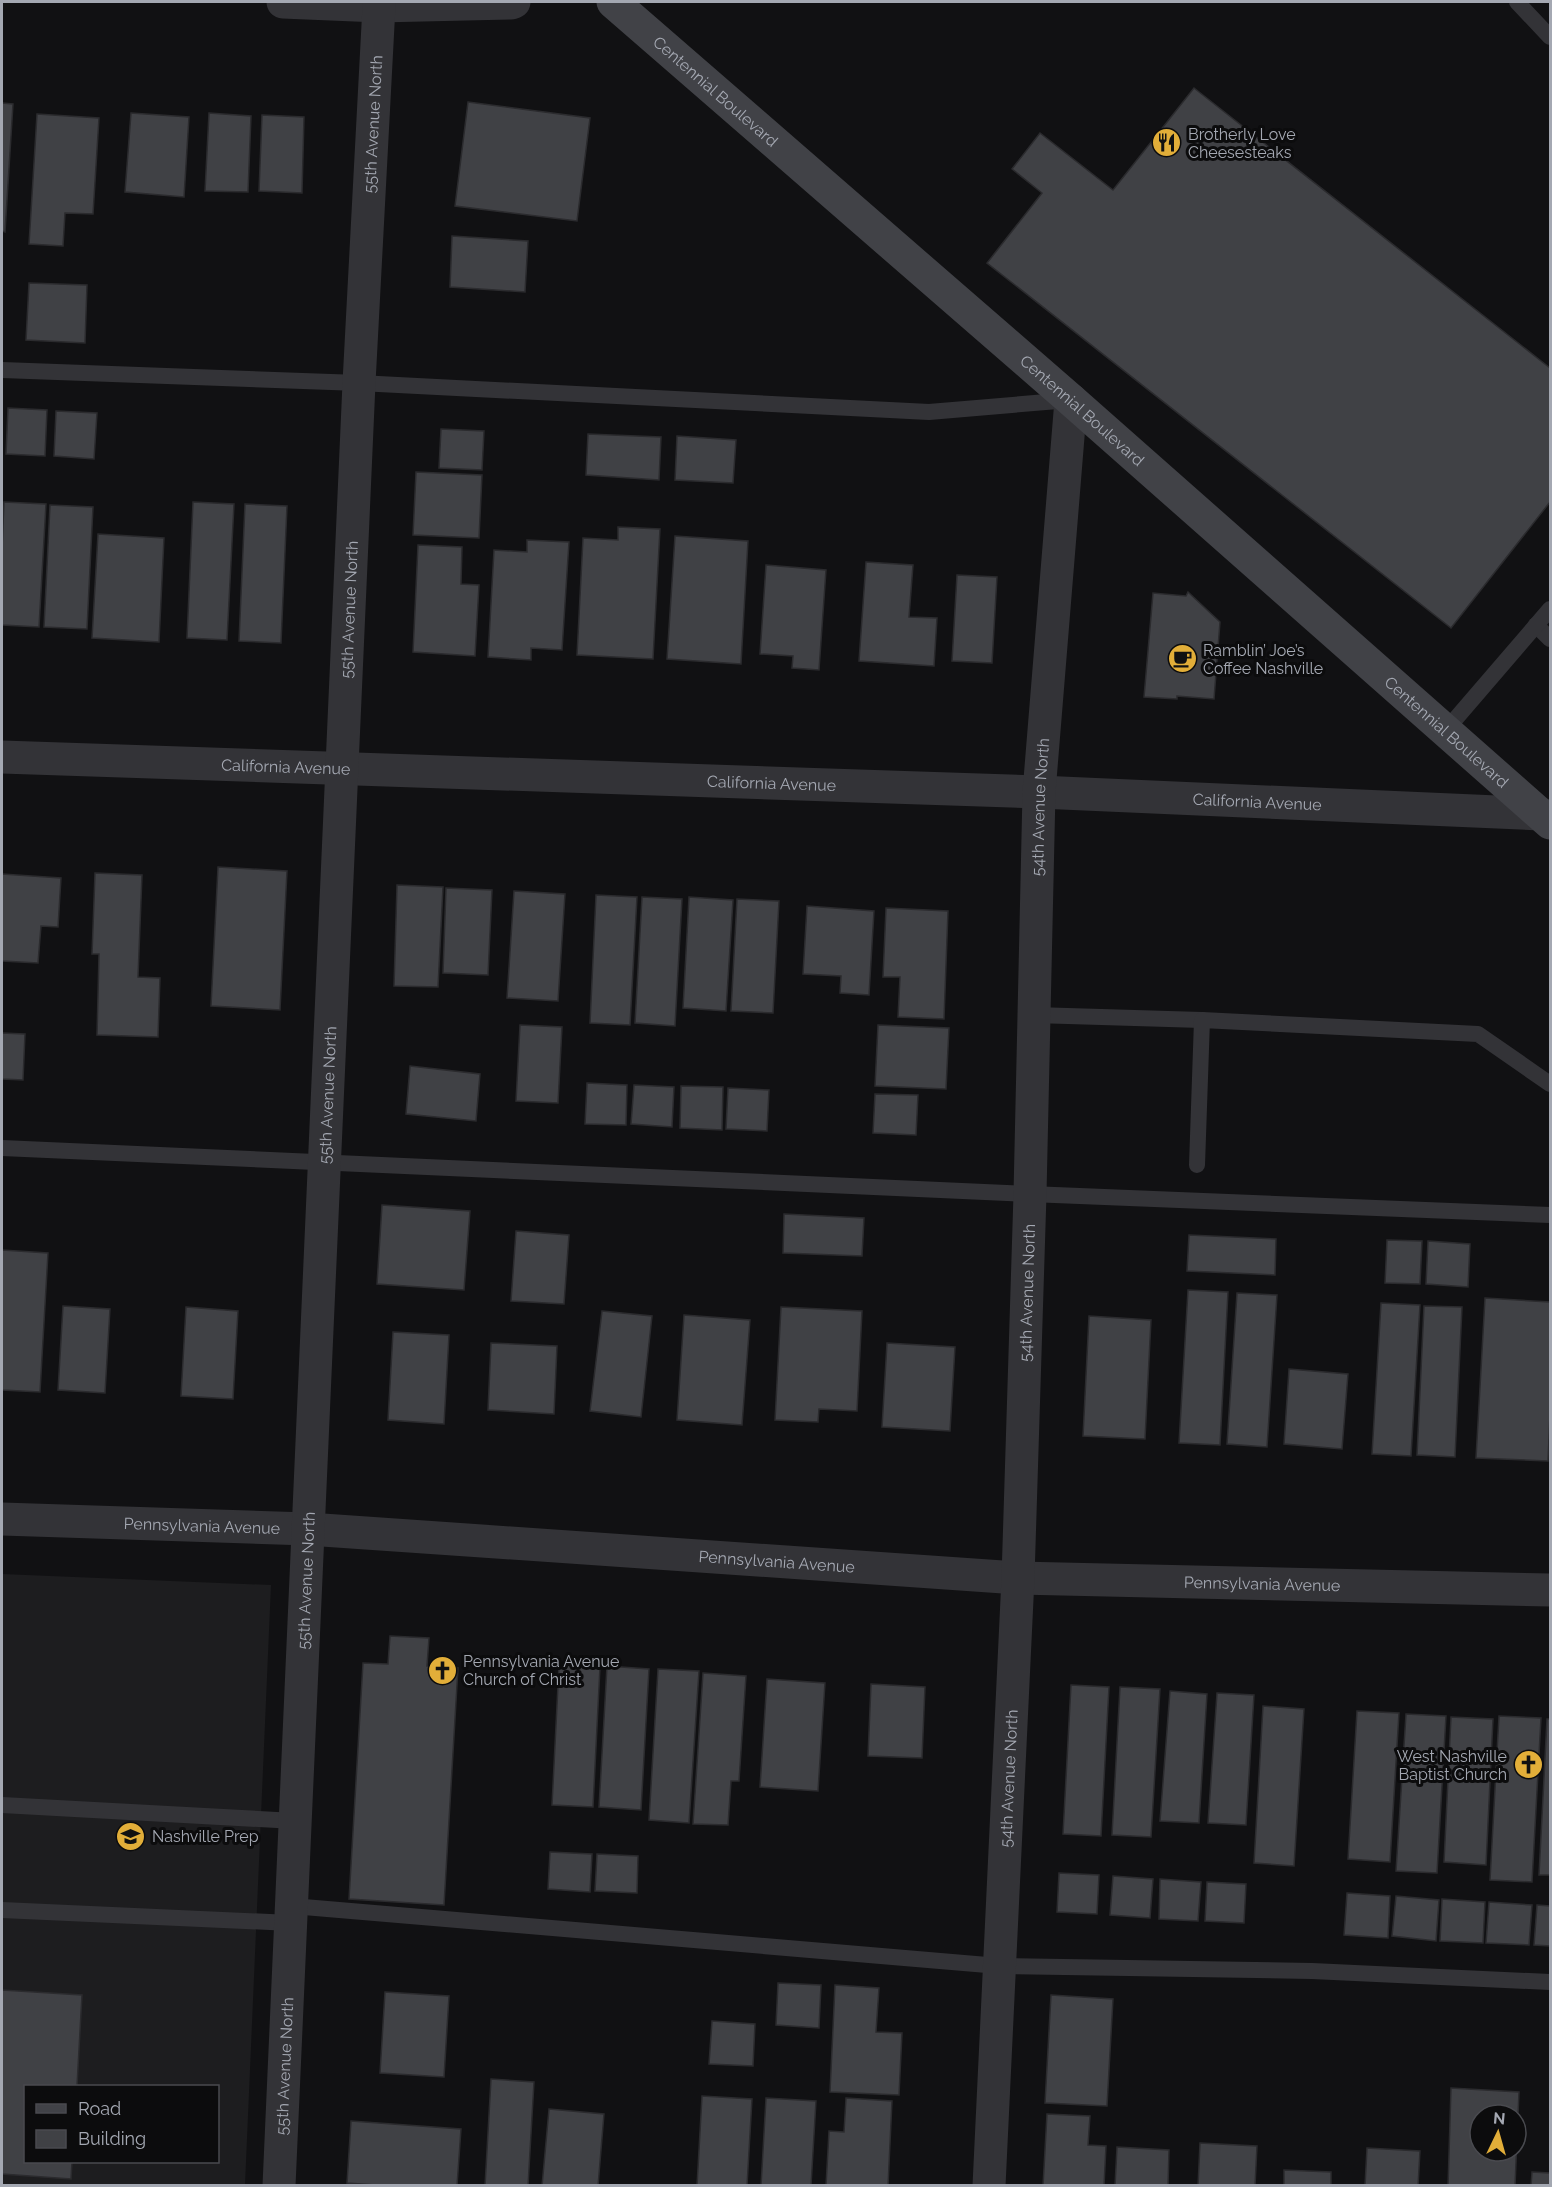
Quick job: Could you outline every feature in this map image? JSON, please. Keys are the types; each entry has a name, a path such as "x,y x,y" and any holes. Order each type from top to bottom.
{"main road":[{"name":"Centennial Boulevard","path":"613,2 1071,400 1546,818"}],"street":[{"path":"283,2 379,6 514,2"},
{"name":"55th Avenue North","path":"279,2186 341,769 379,6"},
{"name":"54th Avenue North","path":"989,2186 1018,1578 1039,792 1071,400"},
{"name":"California Avenue","path":"2,757 1039,792 1546,818"},
{"name":"Pennsylvania Avenue","path":"2,1519 308,1529 1018,1578 1551,1590"}],"lane":[{"path":"1517,2 1551,37"},
{"path":"2,370 359,383 929,412 1071,400"},
{"path":"1446,730 1551,609"},
{"path":"1536,625 1551,639"},
{"path":"1034,1015 1202,1020 1478,1034 1551,1083"},
{"path":"1197,1165 1202,1020"},
{"path":"2,1148 1551,1215"},
{"path":"2,1805 295,1821"},
{"path":"2,1910 291,1915 999,1966 1312,1971 1551,1982"}],"shaded area":[{"name":"Nashville Prep","path":"2,1574 271,1585 245,2185 2,2186"}],"building":[{"path":"1194,88 1550,368 1550,502 1451,628 987,263 1042,193 1012,169 1040,133 1113,190"},
{"path":"468,102 590,118 577,221 455,206"},
{"path":"2,103 13,104 5,232 2,231"},
{"path":"131,113 189,117 184,197 125,192"},
{"path":"209,113 251,116 248,192 205,191"},
{"path":"37,114 99,118 93,214 65,213 63,246 29,244"},
{"path":"262,115 304,117 302,193 259,191"},
{"path":"452,236 528,241 525,292 450,287"},
{"path":"29,283 87,285 85,343 26,340"},
{"path":"8,408 47,410 45,456 6,454"},
{"path":"56,411 97,413 94,459 54,456"},
{"path":"441,429 484,431 482,470 439,468"},
{"path":"588,434 661,437 659,480 586,475"},
{"path":"677,436 736,440 733,483 675,480"},
{"path":"416,472 482,475 479,538 413,535"},
{"path":"4,502 46,504 39,627 2,625"},
{"path":"193,502 234,504 227,640 187,638"},
{"path":"245,504 287,506 281,643 239,641"},
{"path":"50,505 93,507 87,629 44,627"},
{"path":"618,527 660,529 653,659 577,655 583,538 618,540"},
{"path":"98,534 164,538 159,642 92,638"},
{"path":"675,536 748,541 741,664 667,659"},
{"path":"527,540 569,542 562,650 531,648 531,660 488,657 494,550 527,552"},
{"path":"418,545 462,547 461,584 479,585 475,656 413,652"},
{"path":"866,562 913,565 909,617 937,618 934,666 859,661"},
{"path":"766,565 826,570 819,670 792,668 793,656 760,654"},
{"path":"957,575 997,577 992,663 952,661"},
{"name":"Ramblin’ Joe’s Coffee Nashville","path":"1188,592 1220,622 1214,699 1177,696 1177,699 1144,697 1153,593 1186,596"},
{"path":"218,867 287,871 280,1010 211,1006"},
{"path":"95,873 142,875 138,977 160,978 158,1037 97,1035 99,954 92,954"},
{"path":"2,874 61,878 58,927 41,926 38,963 2,961"},
{"path":"397,885 443,887 438,987 394,986"},
{"path":"446,888 492,890 488,975 443,973"},
{"path":"514,891 565,894 558,1001 507,998"},
{"path":"596,895 637,897 630,1025 590,1023"},
{"path":"642,897 682,899 675,1026 635,1023"},
{"path":"689,897 733,900 726,1011 683,1008"},
{"path":"737,899 779,901 773,1013 731,1011"},
{"path":"807,906 874,911 869,995 840,993 841,976 803,974"},
{"path":"886,908 948,911 944,1019 898,1017 900,977 883,977"},
{"path":"520,1025 562,1027 558,1103 516,1101"},
{"path":"878,1025 949,1028 946,1089 875,1086"},
{"path":"2,1033 25,1034 23,1080 2,1079"},
{"path":"410,1066 480,1074 476,1121 406,1114"},
{"path":"587,1083 627,1085 626,1125 585,1124"},
{"path":"634,1085 674,1087 672,1127 631,1124"},
{"path":"681,1086 723,1087 722,1130 680,1128"},
{"path":"728,1088 769,1090 767,1131 726,1129"},
{"path":"875,1094 918,1095 916,1135 873,1133"},
{"path":"382,1205 470,1211 464,1290 377,1284"},
{"path":"784,1214 864,1218 862,1256 783,1253"},
{"path":"516,1231 569,1235 564,1304 511,1301"},
{"path":"1189,1235 1276,1239 1275,1275 1187,1271"},
{"path":"1387,1240 1422,1241 1420,1284 1385,1283"},
{"path":"1428,1241 1470,1244 1468,1287 1426,1284"},
{"path":"2,1250 48,1253 40,1392 2,1390"},
{"path":"1188,1290 1228,1292 1220,1445 1179,1443"},
{"path":"1237,1293 1277,1295 1267,1447 1227,1444"},
{"path":"1485,1298 1550,1302 1548,1461 1476,1458"},
{"path":"1381,1303 1420,1305 1411,1456 1372,1454"},
{"path":"63,1306 110,1309 105,1393 58,1390"},
{"path":"1424,1306 1462,1307 1455,1457 1417,1455"},
{"path":"186,1307 238,1311 233,1399 181,1396"},
{"path":"781,1307 862,1311 857,1411 819,1409 818,1422 775,1420"},
{"path":"602,1311 652,1316 641,1417 590,1411"},
{"path":"684,1315 750,1320 742,1425 677,1420"},
{"path":"1089,1316 1151,1320 1145,1439 1083,1436"},
{"path":"393,1332 449,1335 444,1424 388,1420"},
{"path":"491,1343 557,1346 554,1414 488,1410"},
{"path":"887,1343 955,1347 950,1431 882,1427"},
{"path":"1289,1369 1348,1374 1342,1449 1284,1444"},
{"path":"390,1636 429,1638 427,1666 458,1668 444,1905 349,1899 363,1663 388,1664"},
{"path":"559,1665 600,1667 593,1807 552,1805"},
{"path":"607,1666 649,1669 641,1810 599,1807"},
{"path":"658,1669 699,1671 689,1823 649,1820"},
{"path":"703,1673 746,1676 739,1781 731,1781 728,1825 693,1824"},
{"path":"767,1679 825,1683 818,1791 760,1787"},
{"path":"871,1684 925,1687 922,1758 868,1756"},
{"path":"1071,1685 1109,1687 1101,1836 1063,1834"},
{"path":"1120,1687 1160,1689 1151,1837 1112,1835"},
{"path":"1170,1691 1207,1694 1199,1823 1160,1821"},
{"path":"1217,1693 1254,1695 1246,1825 1208,1823"},
{"path":"1263,1706 1304,1709 1294,1866 1254,1863"},
{"path":"1357,1711 1399,1713 1390,1862 1348,1859"},
{"path":"1406,1714 1446,1716 1437,1873 1396,1871"},
{"path":"1499,1716 1541,1718 1532,1882 1490,1880"},
{"path":"1451,1717 1493,1719 1486,1865 1444,1862"},
{"path":"1547,1719 1550,1719 1550,1875 1539,1875"},
{"path":"550,1852 592,1854 590,1892 548,1889"},
{"path":"597,1854 638,1856 637,1893 595,1891"},
{"path":"1059,1873 1099,1875 1097,1914 1057,1912"},
{"path":"1113,1876 1153,1879 1150,1918 1110,1915"},
{"path":"1160,1879 1201,1882 1198,1921 1159,1919"},
{"path":"1207,1882 1246,1884 1244,1923 1205,1921"},
{"path":"1347,1893 1390,1896 1388,1938 1344,1935"},
{"path":"1396,1896 1439,1900 1436,1941 1392,1936"},
{"path":"1442,1899 1485,1902 1483,1943 1440,1941"},
{"path":"1489,1902 1532,1905 1529,1945 1486,1943"},
{"path":"1537,1905 1550,1906 1550,1946 1534,1945"},
{"path":"778,1983 821,1985 819,2028 776,2025"},
{"path":"835,1985 879,1988 876,2032 902,2033 899,2095 830,2092"},
{"path":"2,1990 82,1995 77,2085 24,2085 24,2163 72,2163 71,2179 2,2174"},
{"path":"385,1992 449,1996 444,2077 380,2073"},
{"path":"1051,1995 1113,1999 1107,2106 1045,2103"},
{"path":"712,2021 755,2024 753,2066 709,2064"},
{"path":"491,2079 534,2082 528,2186 485,2186"},
{"path":"1451,2088 1519,2092 1519,2103 1468,2103 1468,2163 1516,2163 1515,2186 1448,2186"},
{"path":"702,2096 752,2099 747,2186 697,2186"},
{"path":"766,2098 816,2101 811,2186 761,2186"},
{"path":"846,2098 892,2101 888,2186 826,2186 829,2131 844,2132"},
{"path":"549,2109 604,2114 598,2186 542,2186"},
{"path":"1047,2114 1090,2116 1088,2145 1106,2146 1104,2186 1043,2186"},
{"path":"351,2121 461,2129 457,2186 390,2186 347,2183"},
{"path":"1200,2143 1257,2146 1255,2186 1198,2186"},
{"path":"1117,2147 1169,2150 1168,2186 1115,2186"},
{"path":"1367,2148 1420,2151 1418,2186 1365,2186"},
{"path":"1284,2170 1331,2172 1331,2186 1284,2186"},
{"path":"1532,2172 1550,2173 1550,2186 1531,2186"}],"place":[{"name":"Brotherly Love Cheesesteaks","path":"1167,143"},
{"name":"Ramblin’ Joe’s Coffee Nashville","path":"1182,659"},
{"name":"Pennsylvania Avenue Church of Christ","path":"442,1670"},
{"name":"West Nashville Baptist Church","path":"1528,1765"},
{"name":"Nashville Prep","path":"131,1836"}]}
